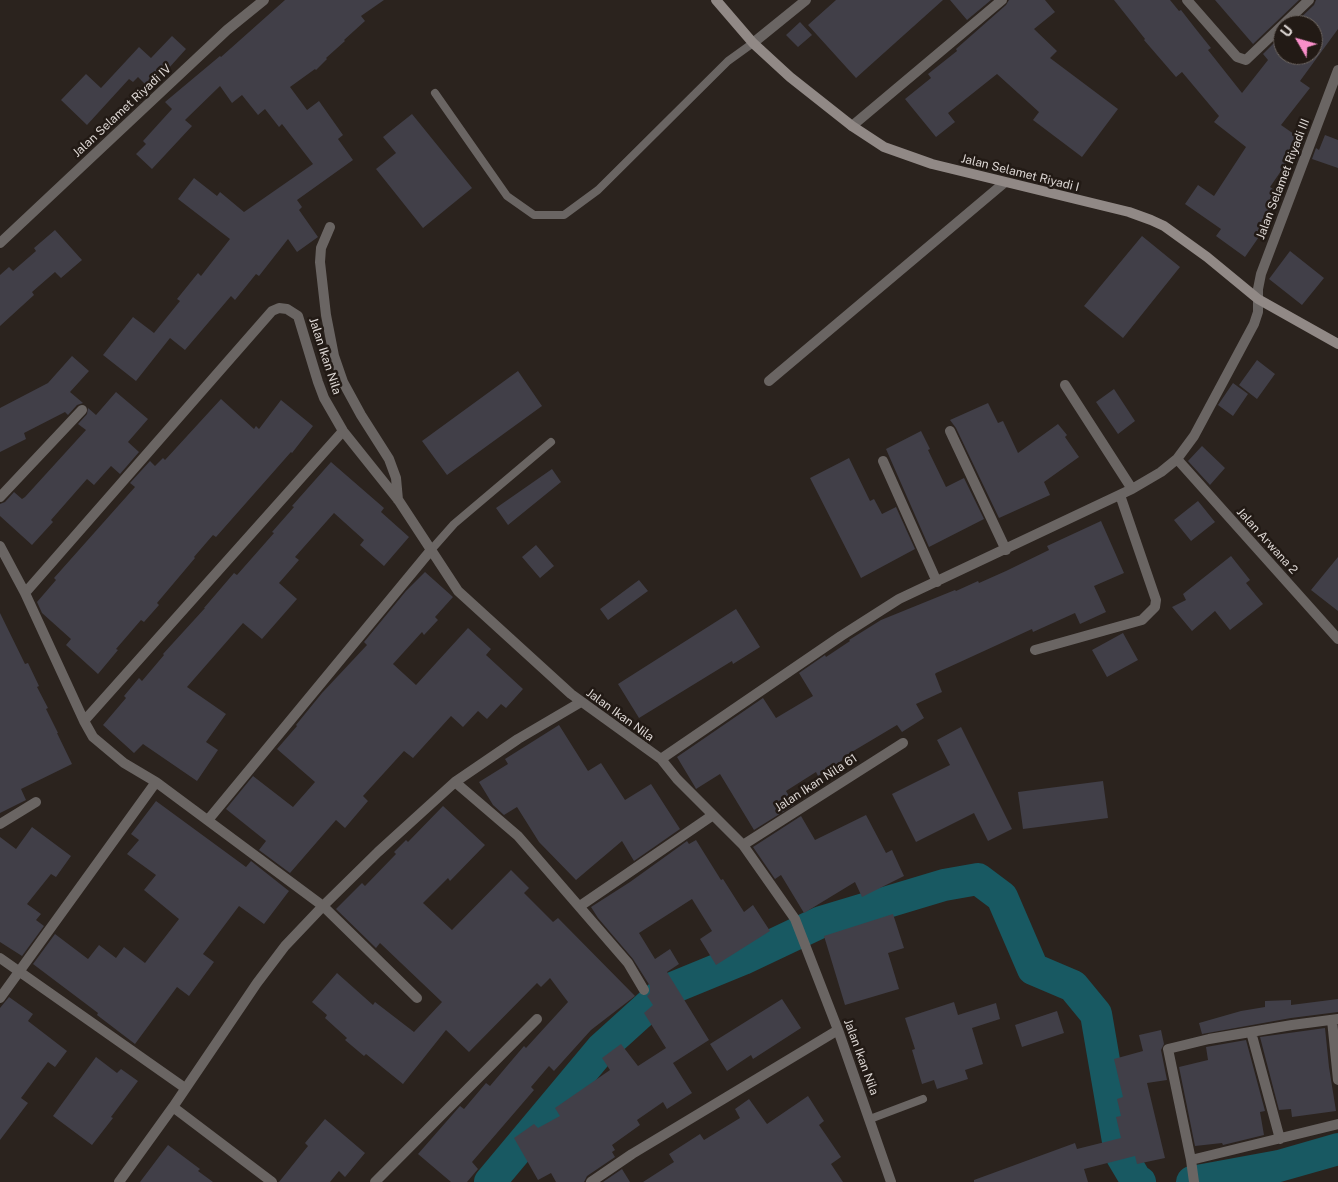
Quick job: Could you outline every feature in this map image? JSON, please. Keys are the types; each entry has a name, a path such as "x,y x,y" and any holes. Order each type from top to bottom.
{"main road":[{"name":"Jalan Selamet Riyadi I","path":"716,0 753,43 790,77 852,126 884,148 909,157 1004,183 1129,212 1164,226 1207,257 1258,299 1338,344"}],"street":[{"name":"Jalan Selamet Riyadi IV","path":"0,243 227,30 264,0"},
{"path":"753,43 806,0"},
{"path":"852,126 1002,0"},
{"path":"1188,0 1237,57 1246,60 1309,0"},
{"name":"Jalan Selamet Riyadi III","path":"660,759 841,636 899,599 1132,489 1161,472 1177,459 1194,436 1254,324 1258,312 1261,274 1338,70"},
{"path":"769,381 1004,183"},
{"path":"330,226 321,248 320,262 326,315 334,356 343,382 389,459 396,478 399,501"},
{"name":"Jalan Ikan Nila","path":"25,592 272,311 279,308 287,309 299,318 324,398 343,431 399,501 458,590 580,702 660,759 743,845 795,919 838,1030 891,1182"},
{"path":"1065,385 1132,489"},
{"path":"0,497 82,410"},
{"path":"84,722 343,431"},
{"path":"950,431 1006,550"},
{"name":"Jalan Arwana 2","path":"1177,459 1338,639"},
{"path":"883,461 937,582"},
{"path":"1036,650 1142,620 1155,607 1156,600 1120,495"},
{"path":"0,546 25,592 84,722 93,737 124,763 156,782 322,906 417,998"},
{"path":"208,820 431,550"},
{"path":"119,1182 173,1107 257,983 285,946 322,906 455,782 518,739 580,702"},
{"name":"Jalan Ikan Nila 61","path":"743,845 902,743"},
{"path":"0,998 156,782"},
{"path":"455,782 518,836 628,963 644,990"},
{"path":"0,824 36,802"},
{"path":"580,906 713,814"},
{"path":"0,958 186,1088"},
{"path":"375,1182 537,1019"},
{"path":"1338,1080 1335,1019 1209,1039 1168,1049 1193,1169 1280,1139 1338,1124"},
{"path":"591,1182 632,1154 838,1030"},
{"path":"1251,1032 1280,1139"},
{"path":"173,1107 272,1182"}],"lane":[{"path":"435,93 507,196 534,214 564,215 598,190 728,61 753,43"},
{"path":"431,550 454,524 551,442"},
{"path":"870,1119 923,1099"}],"building":[{"path":"285,0 384,0 361,16 365,21 316,70 290,87 307,110 319,101 343,135 338,139 353,160 297,200 302,207 299,210 318,237 297,252 288,239 259,276 256,274 235,300 231,296 185,350 170,338 136,381 103,355 133,317 154,333 180,301 177,299 198,273 201,276 230,239 178,199 194,178 217,196 220,192 244,212 313,164 282,124 279,127 265,109 258,115 242,95 232,103 220,86 185,120 192,126 152,169 136,154 146,144 143,141 172,109 165,102 221,57"},
{"path":"836,0 943,0 856,78 808,25"},
{"path":"950,0 991,0 967,20"},
{"path":"1009,0 1045,0 1055,12 1034,29 1057,51 1050,58 1118,109 1082,157 1033,120 1039,112 997,74 948,113 955,122 936,137 905,99 931,78 928,74 957,51 956,49 1006,5"},
{"path":"1114,0 1170,0 1179,11 1181,10 1211,48 1208,50 1242,93 1268,60 1263,54 1273,44 1273,65 1312,65 1300,81 1310,88 1281,125 1304,141 1299,154 1294,152 1270,187 1283,196 1261,230 1263,231 1245,257 1216,236 1221,229 1185,204 1198,185 1214,196 1246,147 1214,122 1219,116 1182,72 1176,77"},
{"path":"1215,0 1299,0 1283,15 1273,15 1273,25 1253,44"},
{"path":"1316,0 1338,0 1338,29 1323,50 1323,15 1304,15 1314,5"},
{"path":"800,22 812,35 798,47 786,35"},
{"path":"172,36 186,49 150,89 138,77 133,82 129,79 87,125 61,100 86,74 101,88 139,47 151,58"},
{"path":"412,114 472,188 423,228 376,169 396,153 383,137"},
{"path":"1325,135 1338,140 1338,168 1312,159 1316,148 1319,150"},
{"path":"55,230 82,260 61,278 55,272 32,292 34,295 0,326 0,275 9,267 13,271 36,251 34,248"},
{"path":"1142,236 1180,267 1123,338 1084,306"},
{"path":"1290,251 1324,278 1302,305 1269,279"},
{"path":"72,356 89,371 70,392 83,403 77,405 68,415 65,412 24,433 26,439 0,452 0,408 48,383"},
{"path":"1257,360 1275,374 1257,399 1239,385"},
{"path":"518,371 542,406 447,475 422,441"},
{"path":"1233,383 1248,394 1233,416 1218,405"},
{"path":"1114,389 1135,421 1118,434 1096,402"},
{"path":"116,392 148,419 128,442 139,452 120,474 111,466 94,485 87,479 32,545 0,516 0,504 5,502 14,492 22,499 25,497 86,430 78,424 87,414 88,408 96,415"},
{"path":"221,399 254,429 256,426 259,429 281,400 313,426 292,453 216,537 213,535 157,603 159,605 144,622 141,620 98,674 66,645 71,639 42,613 37,602 56,580 54,578 135,487 130,483 150,461 155,466 163,458 165,460"},
{"path":"988,403 998,423 1003,421 1018,453 1058,424 1067,435 1065,437 1079,457 1044,482 1050,495 999,518 956,428 950,420"},
{"path":"921,431 946,487 964,478 984,519 929,547 886,449"},
{"path":"1202,446 1225,468 1210,485 1188,461"},
{"path":"849,458 870,501 874,499 882,514 896,507 915,549 861,578 810,478"},
{"path":"331,462 384,508 381,512 409,537 384,566 360,545 364,540 334,513 295,557 299,560 279,583 297,599 262,639 243,623 187,687 226,714 206,742 218,750 197,781 143,744 134,753 103,725 126,698 124,696 139,678 142,681 163,654 234,573 237,575 274,533 272,532 294,507 292,506"},
{"path":"552,469 561,482 508,525 496,508"},
{"path":"1198,501 1215,522 1191,541 1174,520"},
{"path":"1101,521 1124,573 1094,586 1106,612 1080,624 1075,613 1033,632 1032,629 936,673 942,692 916,704 924,718 902,732 897,725 845,756 846,758 818,776 816,772 786,791 794,805 754,830 720,774 696,789 677,757 763,698 776,718 813,696 799,673 825,655 826,657 881,620 1006,571 1049,550 1047,546"},
{"path":"536,545 554,566 540,578 522,557"},
{"path":"1231,556 1250,580 1246,583 1263,604 1230,630 1215,611 1192,631 1172,607 1186,600 1183,594"},
{"path":"1338,557 1338,611 1311,590"},
{"path":"425,572 453,597 435,617 438,620 424,635 422,632 393,664 416,685 468,628 491,649 486,655 523,689 506,708 501,704 487,719 478,711 463,727 451,716 413,758 404,751 363,796 368,801 345,828 336,820 290,873 259,850 266,841 226,809 253,776 293,807 315,782 277,749 322,693 367,645 364,642 406,591"},
{"path":"639,580 648,591 608,620 600,609"},
{"path":"736,609 760,647 733,664 732,661 639,718 618,684"},
{"path":"0,613 25,664 28,663 39,686 37,687 48,708 46,709 72,764 21,789 26,800 0,813"},
{"path":"1123,633 1138,660 1107,677 1092,650"},
{"path":"559,725 588,771 601,763 625,800 651,784 680,829 634,861 622,841 576,880 539,842 517,807 504,815 493,805 479,782 508,764 505,759"},
{"path":"961,727 1012,829 988,841 974,813 916,842 892,794 950,765 937,740"},
{"path":"1103,781 1108,818 1023,829 1018,792"},
{"path":"156,801 246,867 251,861 289,891 264,924 239,906 203,954 214,962 189,996 177,987 135,1044 97,1015 98,1013 33,964 55,934 88,959 99,945 116,958 124,947 145,963 179,919 144,890 156,875 127,854 139,840 131,834"},
{"path":"443,806 485,845 450,881 448,878 423,903 452,930 511,870 529,888 524,893 553,922 558,918 635,996 591,1030 554,1071 549,1066 531,1087 534,1090 472,1162 478,1169 467,1182 451,1182 418,1154 460,1106 464,1109 486,1083 490,1086 524,1046 526,1048 568,1002 550,978 541,987 537,983 469,1052 446,1030 403,1084 366,1054 364,1056 345,1040 347,1038 325,1018 327,1015 312,1002 337,973 373,1005 375,1002 414,1032 442,1002 380,943 376,948 336,909 362,883 365,886 396,854 394,852 406,840 408,842"},
{"path":"866,815 886,853 892,850 904,876 862,897 855,882 804,913 781,875 775,879 753,847 801,816 815,840"},
{"path":"32,827 71,856 56,877 51,874 27,904 41,914 36,920 44,926 22,956 0,942 0,837 16,849"},
{"path":"696,840 744,912 753,905 770,931 716,965 700,939 712,931 692,899 639,933 655,959 670,949 679,964 667,972 709,1040 673,1063 692,1093 667,1109 663,1102 637,1120 640,1125 612,1145 615,1150 612,1152 615,1157 587,1176 584,1182 556,1182 551,1173 538,1180 514,1138 534,1124 538,1128 560,1116 555,1108 610,1070 602,1058 621,1044 638,1066 666,1048 644,1013 653,1005 647,996 650,993 650,986 633,959 591,907 687,841 689,844"},
{"path":"893,914 904,948 888,953 899,989 845,1005 824,936"},
{"path":"9,997 33,1014 28,1021 67,1051 55,1067 48,1062 21,1098 28,1103 0,1140 0,1008"},
{"path":"782,999 801,1028 753,1059 751,1055 727,1071 710,1044"},
{"path":"1338,999 1338,1012 1291,1018 1202,1034 1199,1023 1241,1011 1265,1007 1265,1001 1291,1000 1291,1005"},
{"path":"954,1002 958,1015 996,1003 1000,1019 972,1028 983,1064 965,1070 968,1079 937,1089 934,1080 922,1084 912,1050 915,1049 905,1018"},
{"path":"1057,1011 1064,1033 1022,1047 1015,1025"},
{"path":"1325,1028 1336,1111 1292,1117 1291,1109 1279,1110 1260,1037"},
{"path":"1161,1030 1164,1044 1161,1050 1167,1080 1147,1083 1165,1158 1137,1164 1135,1156 1084,1169 1088,1182 974,1182 974,1180 1075,1143 1077,1149 1121,1138 1116,1117 1121,1116 1117,1099 1123,1097 1114,1059 1143,1051 1139,1035"},
{"path":"1246,1040 1265,1111 1260,1112 1264,1135 1223,1145 1222,1143 1195,1146 1179,1067 1208,1060 1206,1047"},
{"path":"96,1057 117,1073 121,1069 138,1081 92,1145 53,1116"},
{"path":"808,1096 824,1121 819,1125 841,1157 831,1164 843,1182 643,1182 674,1162 669,1154 700,1134 704,1140 740,1118 735,1109 749,1099 767,1124"},
{"path":"325,1119 365,1153 345,1177 339,1171 330,1182 279,1182 308,1146 305,1143"},
{"path":"168,1145 200,1169 198,1171 213,1182 140,1182"},
{"path":"622,1169 630,1182 603,1182"}],"waterway":[{"path":"490,1182 602,1048 665,991 743,959 821,922 944,885 978,879 1002,897 1033,969 1073,986 1096,1014 1120,1153 1136,1180 1140,1182"},
{"path":"1192,1182 1279,1166 1338,1149"}]}
